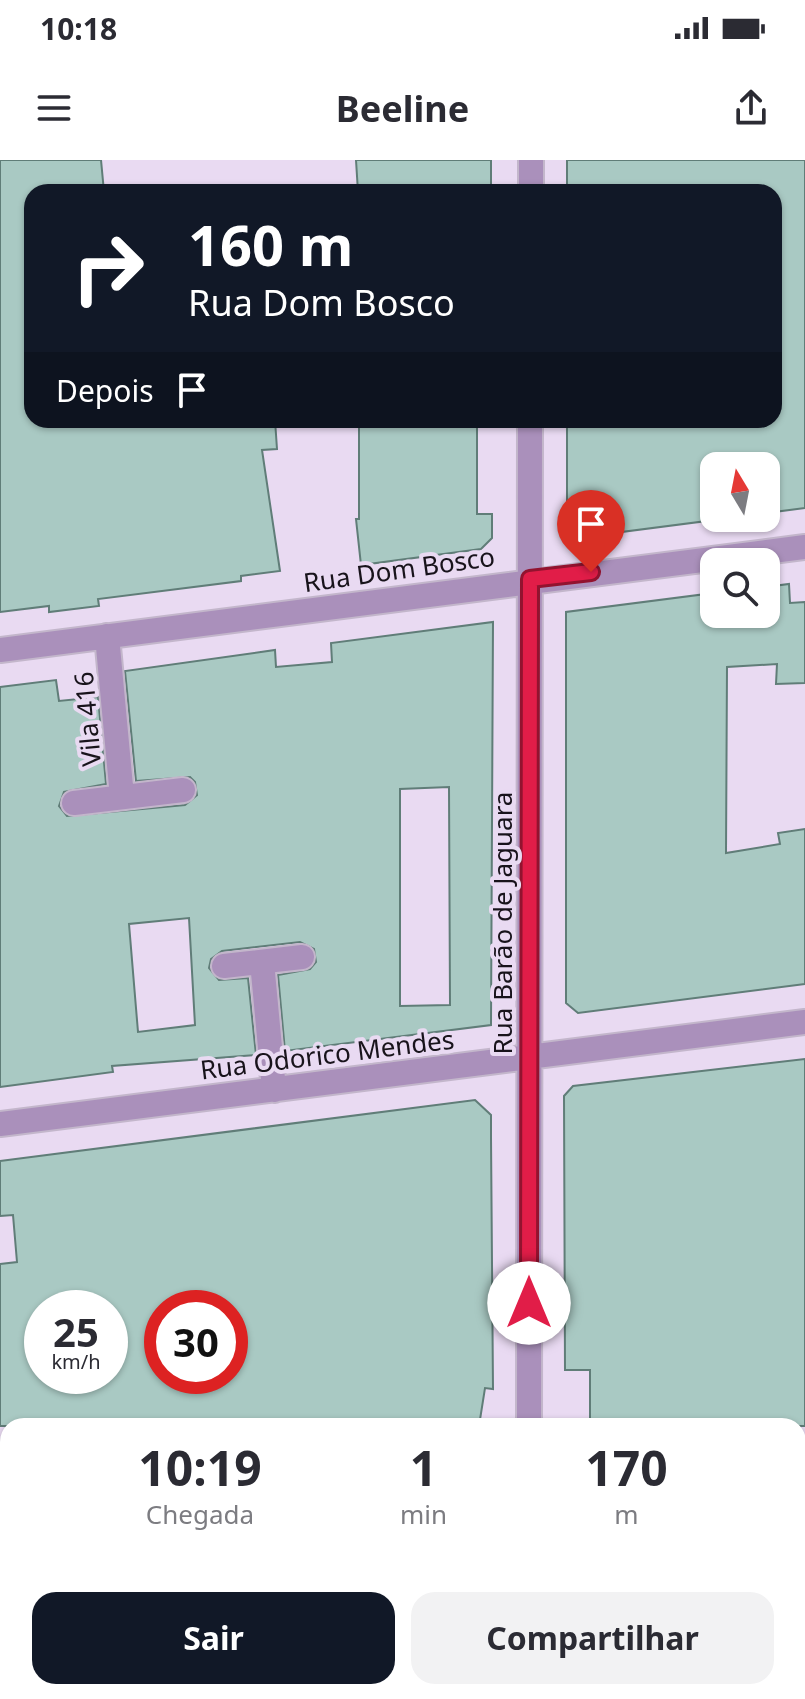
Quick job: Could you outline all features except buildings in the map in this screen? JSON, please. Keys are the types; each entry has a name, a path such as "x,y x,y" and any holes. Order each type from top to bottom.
{"street":[{"path":"531,160 531,184"},
{"name":"Rua Barão de Jaguara","path":"529,1418 530,428"},
{"name":"Rua Dom Bosco","path":"0,650 530,579 805,547"},
{"name":"Vila 416","path":"107,636 122,797"},
{"name":"Vila 416","path":"74,803 183,790"},
{"path":"224,966 302,957"},
{"path":"262,962 274,1090"},
{"name":"Rua Odorico Mendes","path":"0,1124 805,1022"}],"route":[{"path":"529,1303 530,579 591,572"}]}
